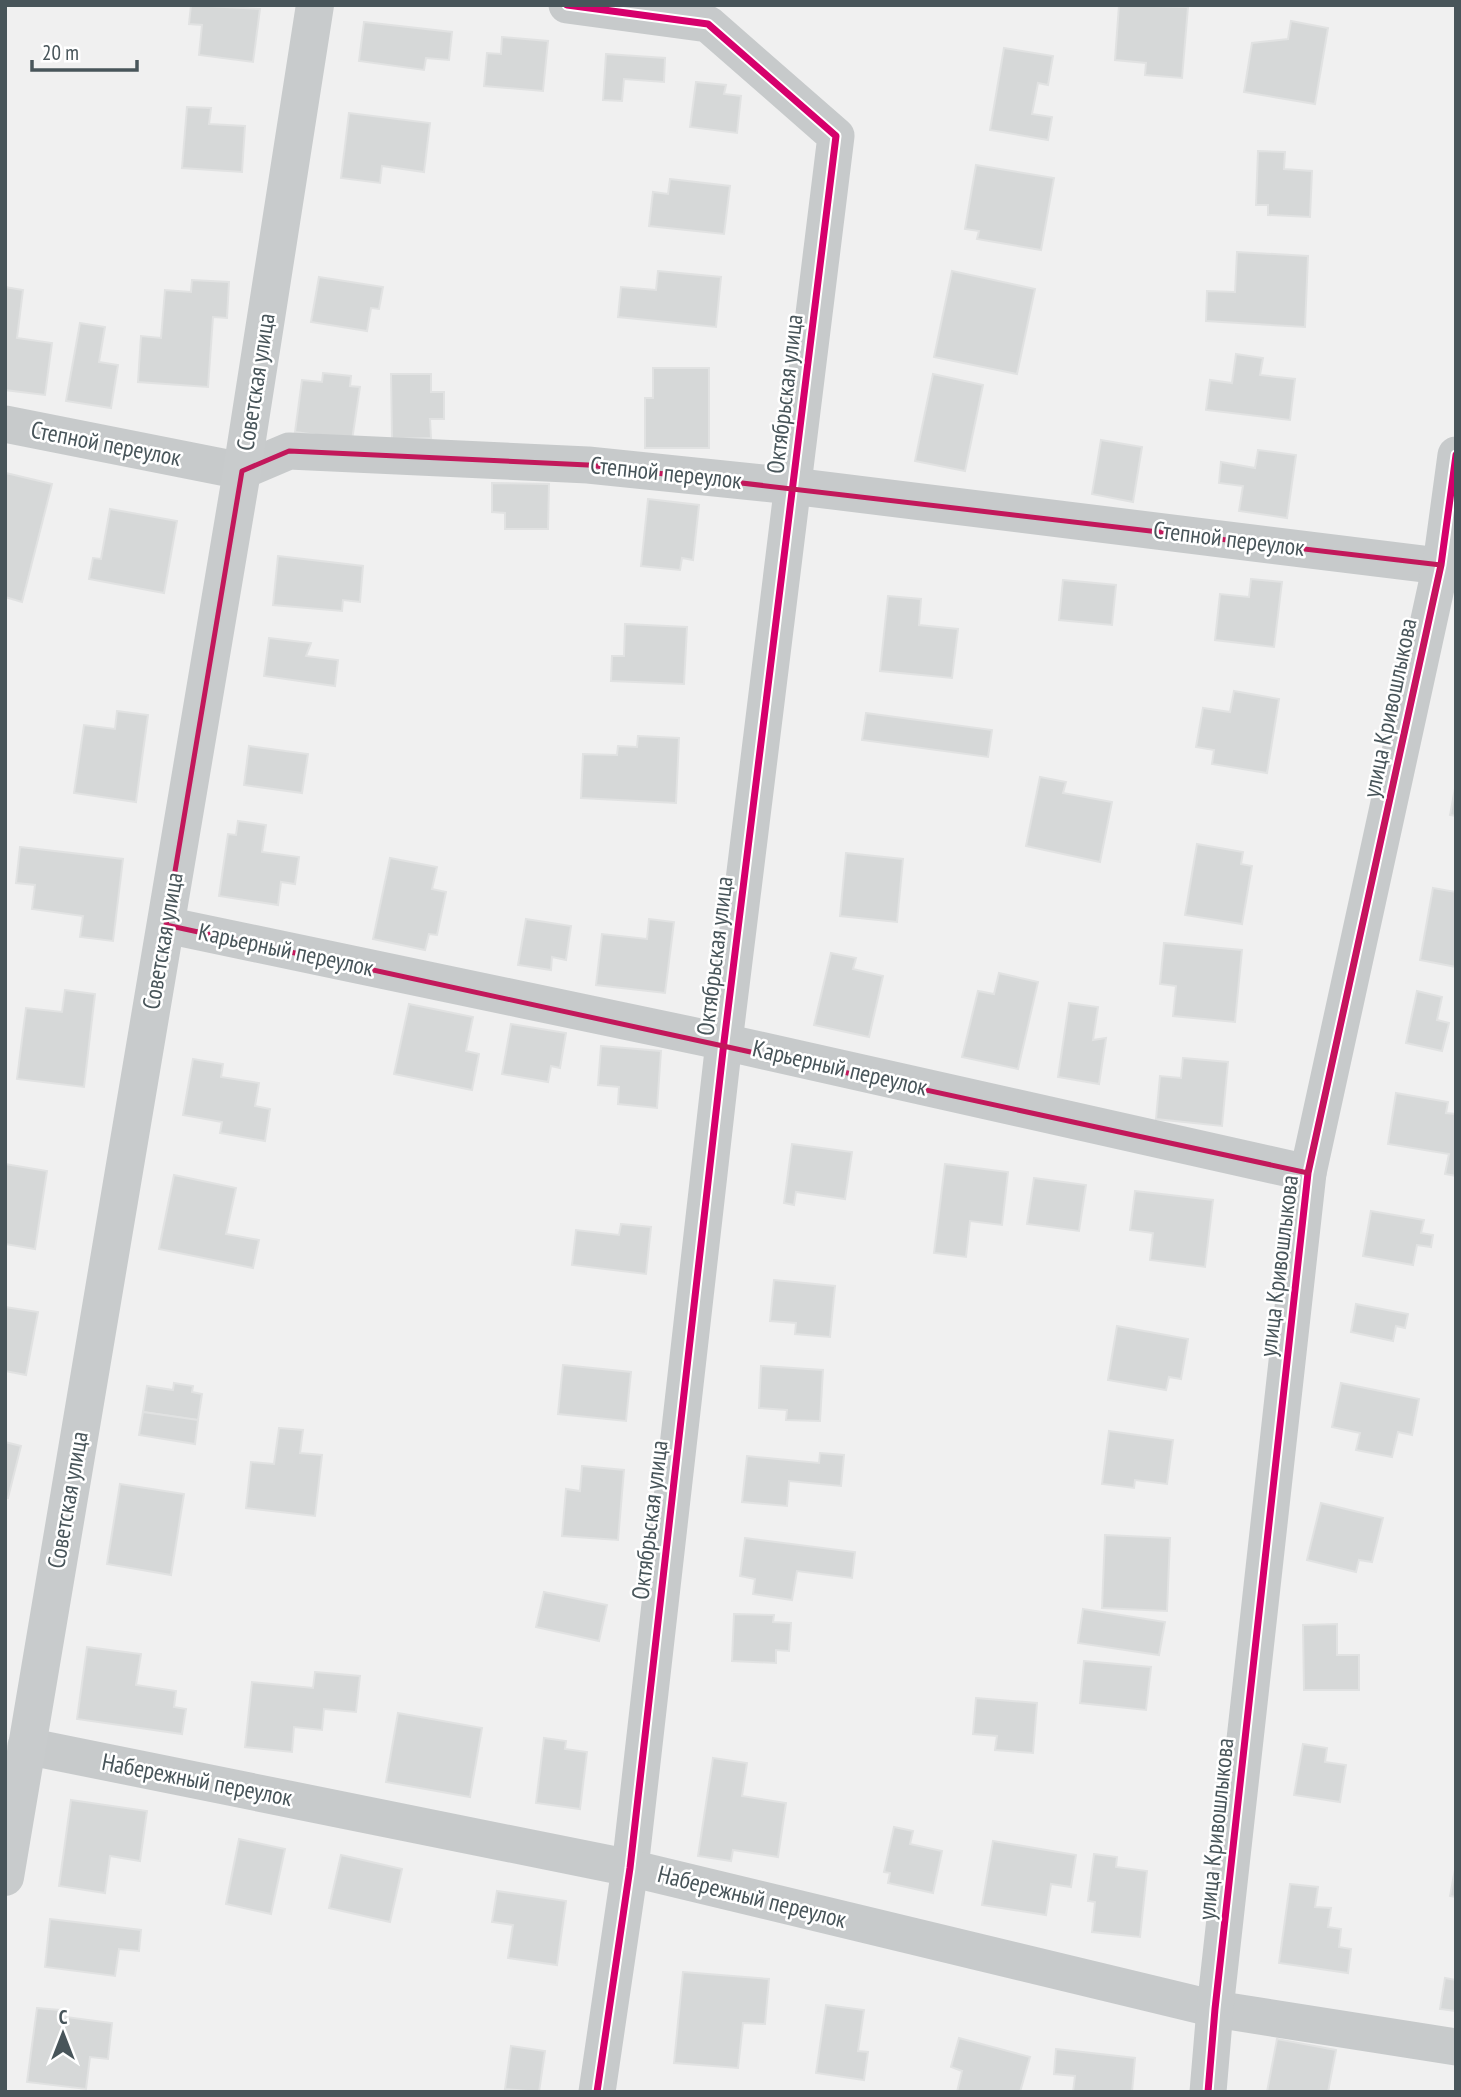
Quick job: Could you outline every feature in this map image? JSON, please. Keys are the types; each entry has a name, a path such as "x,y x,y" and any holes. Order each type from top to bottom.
{"main road":[{"name":"Советская улица","path":"5,1877 15,1744 166,925 242,471 315,5"}],"street":[{"name":"Октябрьская улица","path":"567,5 708,24 836,136 724,1042 630,1868 597,2092"},
{"name":"Степной переулок","path":"5,424 242,471 289,451 589,465 792,486 1448,567"},
{"name":"улица Кривошлыкова","path":"1209,2092 1215,2009 1308,1172 1448,567 1456,455"},
{"name":"Карьерный переулок","path":"166,925 724,1042 1308,1172"},
{"name":"Набережный переулок","path":"15,1744 630,1868 1215,2009 1456,2047"}],"highlighted area":[{"path":"289,451 588,465 1441,565 1308,1173 166,925 242,471"}],"building":[{"path":"191,5 260,9 253,62 199,55 202,25 189,24"},
{"path":"1119,5 1188,7 1182,78 1145,75 1146,63 1115,60"},
{"path":"1291,21 1328,28 1315,104 1244,92 1252,43 1288,39"},
{"path":"364,22 452,32 449,60 426,58 424,70 359,61"},
{"path":"502,37 548,41 543,91 484,86 487,53 501,54"},
{"path":"1004,48 1053,56 1048,85 1038,83 1032,114 1052,117 1048,140 990,130"},
{"path":"606,54 665,58 664,82 624,79 622,101 603,100"},
{"path":"696,82 726,85 724,94 741,96 737,133 690,127"},
{"path":"187,107 211,108 209,124 245,126 242,172 182,168"},
{"path":"349,113 430,123 424,172 382,166 380,183 341,178"},
{"path":"1258,151 1285,152 1284,169 1312,171 1310,217 1268,215 1268,205 1256,205"},
{"path":"976,165 1054,178 1041,250 977,239 979,231 965,229"},
{"path":"670,179 730,186 724,234 649,226 653,192 668,194"},
{"path":"1237,252 1308,256 1305,327 1206,321 1207,291 1235,292"},
{"path":"658,271 721,277 716,327 618,317 621,287 656,290"},
{"path":"952,271 1035,289 1017,374 934,357"},
{"path":"319,277 383,287 379,309 371,308 367,331 311,322"},
{"path":"192,280 229,282 227,318 213,317 208,387 138,382 141,336 161,338 165,290 191,292"},
{"path":"5,287 23,290 17,338 52,343 45,395 5,390"},
{"path":"80,323 105,327 99,362 118,365 111,408 66,401"},
{"path":"1236,354 1263,358 1260,375 1295,379 1290,420 1206,410 1210,380 1232,383"},
{"path":"653,368 709,368 709,448 645,448 645,398 653,398"},
{"path":"323,373 351,376 350,386 360,387 352,440 295,432 302,380 322,382"},
{"path":"391,374 431,374 431,392 444,392 444,419 430,419 431,438 392,439"},
{"path":"933,374 983,385 965,471 915,461"},
{"path":"1101,440 1142,447 1133,502 1092,494"},
{"path":"1258,450 1296,455 1287,518 1239,511 1243,486 1219,483 1221,462 1255,468"},
{"path":"6,473 52,484 22,602 5,597"},
{"path":"492,483 549,484 548,529 505,529 505,513 492,512"},
{"path":"648,499 699,505 693,560 682,558 680,570 641,566"},
{"path":"110,509 177,521 164,593 89,579 93,558 101,559"},
{"path":"278,556 363,566 360,602 343,600 342,611 273,605"},
{"path":"1251,579 1282,582 1274,647 1215,640 1220,594 1249,597"},
{"path":"1063,580 1116,585 1112,625 1059,620"},
{"path":"888,596 921,599 919,625 958,629 952,678 880,671"},
{"path":"625,624 687,627 684,684 611,681 612,656 624,656"},
{"path":"269,638 311,643 306,656 338,660 335,686 264,676"},
{"path":"1234,691 1279,699 1267,773 1212,764 1214,750 1196,747 1203,708 1230,712"},
{"path":"117,711 148,715 136,802 74,793 84,725 115,729"},
{"path":"866,713 992,730 988,757 862,740"},
{"path":"638,736 679,738 676,803 581,798 583,754 617,755 618,746 637,747"},
{"path":"249,746 308,754 302,793 244,785"},
{"path":"1040,777 1066,782 1063,793 1112,802 1100,862 1026,846"},
{"path":"1456,783 1456,816 1450,815"},
{"path":"238,821 266,825 262,852 299,857 295,884 281,882 278,905 219,896 228,834 236,835"},
{"path":"1197,844 1243,852 1241,864 1252,866 1242,924 1185,915"},
{"path":"20,847 123,859 113,941 80,937 83,916 32,909 35,885 16,883"},
{"path":"846,853 903,859 897,922 840,916"},
{"path":"390,858 437,867 432,889 446,892 437,935 429,934 425,950 373,939"},
{"path":"1433,888 1456,892 1456,967 1420,960"},
{"path":"526,919 571,926 566,960 552,957 551,970 518,965"},
{"path":"649,919 674,922 665,993 596,985 602,934 647,939"},
{"path":"1164,943 1242,950 1235,1022 1173,1016 1176,986 1160,984"},
{"path":"831,953 856,958 853,969 883,976 869,1037 814,1025"},
{"path":"999,973 1038,982 1018,1069 962,1057 978,991 994,994"},
{"path":"65,990 95,994 84,1087 17,1079 26,1008 62,1012"},
{"path":"1417,991 1442,997 1437,1020 1449,1023 1442,1051 1406,1043"},
{"path":"1069,1003 1098,1007 1093,1040 1106,1038 1099,1084 1058,1077"},
{"path":"409,1004 473,1017 466,1051 479,1054 472,1090 394,1074"},
{"path":"511,1024 566,1033 560,1068 551,1066 548,1082 502,1074"},
{"path":"601,1046 661,1051 657,1108 618,1104 619,1087 598,1085"},
{"path":"1183,1058 1228,1062 1222,1126 1156,1119 1160,1076 1181,1078"},
{"path":"193,1059 223,1064 221,1077 259,1083 255,1106 270,1109 265,1141 220,1133 222,1122 183,1115"},
{"path":"1396,1093 1448,1102 1446,1113 1456,1114 1456,1176 1445,1174 1449,1154 1388,1144"},
{"path":"792,1144 852,1152 845,1199 796,1192 794,1205 784,1203"},
{"path":"5,1164 47,1171 35,1249 5,1244"},
{"path":"945,1164 1008,1172 1002,1225 970,1221 966,1257 934,1253"},
{"path":"174,1175 236,1188 226,1234 259,1240 253,1268 159,1249"},
{"path":"1034,1178 1086,1185 1079,1231 1027,1224"},
{"path":"1135,1191 1213,1200 1205,1267 1150,1260 1153,1233 1130,1230"},
{"path":"1371,1211 1424,1220 1421,1233 1433,1235 1431,1247 1417,1245 1413,1265 1363,1256"},
{"path":"621,1224 651,1227 646,1274 572,1265 576,1230 619,1235"},
{"path":"774,1280 835,1286 830,1337 795,1334 796,1323 770,1321"},
{"path":"1356,1304 1408,1314 1405,1328 1396,1326 1393,1341 1351,1332"},
{"path":"5,1307 38,1312 26,1375 5,1371"},
{"path":"1117,1326 1188,1339 1181,1379 1169,1377 1166,1390 1108,1380"},
{"path":"563,1365 631,1372 626,1421 558,1414"},
{"path":"761,1366 823,1370 820,1421 786,1420 787,1410 759,1408"},
{"path":"174,1383 193,1386 192,1392 202,1394 198,1420 143,1412 147,1386 173,1390"},
{"path":"1341,1383 1419,1399 1412,1435 1398,1432 1392,1457 1356,1450 1360,1433 1332,1427"},
{"path":"143,1412 198,1420 195,1444 139,1435"},
{"path":"279,1428 303,1430 300,1453 322,1455 315,1516 246,1508 251,1462 274,1464"},
{"path":"1109,1431 1173,1440 1167,1484 1135,1480 1134,1488 1102,1484"},
{"path":"5,1442 21,1446 8,1498 5,1497"},
{"path":"820,1453 844,1455 841,1486 789,1481 787,1506 742,1502 747,1456 819,1463"},
{"path":"582,1466 624,1470 618,1540 562,1536 566,1489 580,1491"},
{"path":"120,1484 184,1494 171,1575 107,1564"},
{"path":"1321,1503 1383,1518 1372,1562 1359,1560 1356,1572 1307,1560"},
{"path":"1105,1535 1170,1538 1167,1611 1102,1608"},
{"path":"745,1538 855,1552 852,1578 797,1571 792,1600 753,1594 755,1579 740,1576"},
{"path":"544,1592 607,1605 599,1641 536,1627"},
{"path":"1083,1609 1165,1622 1159,1655 1078,1643"},
{"path":"734,1614 774,1615 773,1622 791,1623 789,1651 776,1650 776,1663 732,1661"},
{"path":"1337,1624 1337,1655 1359,1655 1359,1690 1304,1690 1303,1625"},
{"path":"87,1647 141,1654 136,1685 176,1691 174,1707 186,1709 182,1734 77,1719"},
{"path":"1084,1661 1151,1667 1146,1710 1080,1703"},
{"path":"315,1672 360,1676 356,1712 324,1709 322,1730 294,1727 292,1752 245,1747 252,1682 313,1688"},
{"path":"976,1698 1037,1703 1033,1753 995,1750 997,1736 973,1734"},
{"path":"398,1713 482,1728 470,1797 386,1782"},
{"path":"544,1738 566,1741 565,1749 587,1752 580,1809 536,1803"},
{"path":"1303,1744 1327,1748 1325,1762 1346,1765 1340,1802 1294,1795"},
{"path":"713,1758 747,1763 742,1796 786,1803 778,1857 733,1850 731,1861 698,1856"},
{"path":"71,1800 147,1811 140,1861 110,1856 105,1893 59,1886"},
{"path":"894,1827 913,1831 910,1844 942,1851 933,1893 888,1883 890,1873 884,1872"},
{"path":"239,1839 285,1849 271,1914 226,1904"},
{"path":"993,1841 1076,1855 1071,1887 1051,1884 1046,1915 982,1905"},
{"path":"1094,1854 1117,1857 1116,1867 1147,1871 1140,1937 1092,1932 1095,1902 1088,1901"},
{"path":"341,1855 402,1869 390,1922 329,1908"},
{"path":"1456,1864 1456,1897 1450,1896"},
{"path":"1290,1884 1318,1887 1315,1907 1331,1908 1328,1927 1341,1929 1339,1947 1351,1949 1348,1973 1279,1963"},
{"path":"497,1891 566,1901 557,1965 508,1958 513,1925 492,1922"},
{"path":"50,1919 141,1930 139,1951 119,1949 115,1976 45,1967"},
{"path":"683,1972 769,1979 765,2024 743,2023 738,2068 674,2063"},
{"path":"1445,1978 1456,1980 1456,2011 1440,2009"},
{"path":"826,2005 864,2010 858,2051 868,2052 864,2080 816,2073"},
{"path":"37,2008 59,2010 58,2016 112,2023 108,2059 90,2057 86,2089 27,2082"},
{"path":"959,2038 1030,2057 1020,2092 957,2092 962,2071 951,2067"},
{"path":"1277,2039 1336,2050 1328,2092 1267,2092"},
{"path":"511,2046 545,2051 539,2092 505,2089"},
{"path":"1056,2049 1135,2058 1132,2092 1073,2092 1075,2076 1054,2074"}],"cycle path":[{"path":"567,5 708,24 836,136 724,1042 630,1868 597,2092"},
{"path":"1208,2092 1308,1173 1441,565 1456,455"}]}
